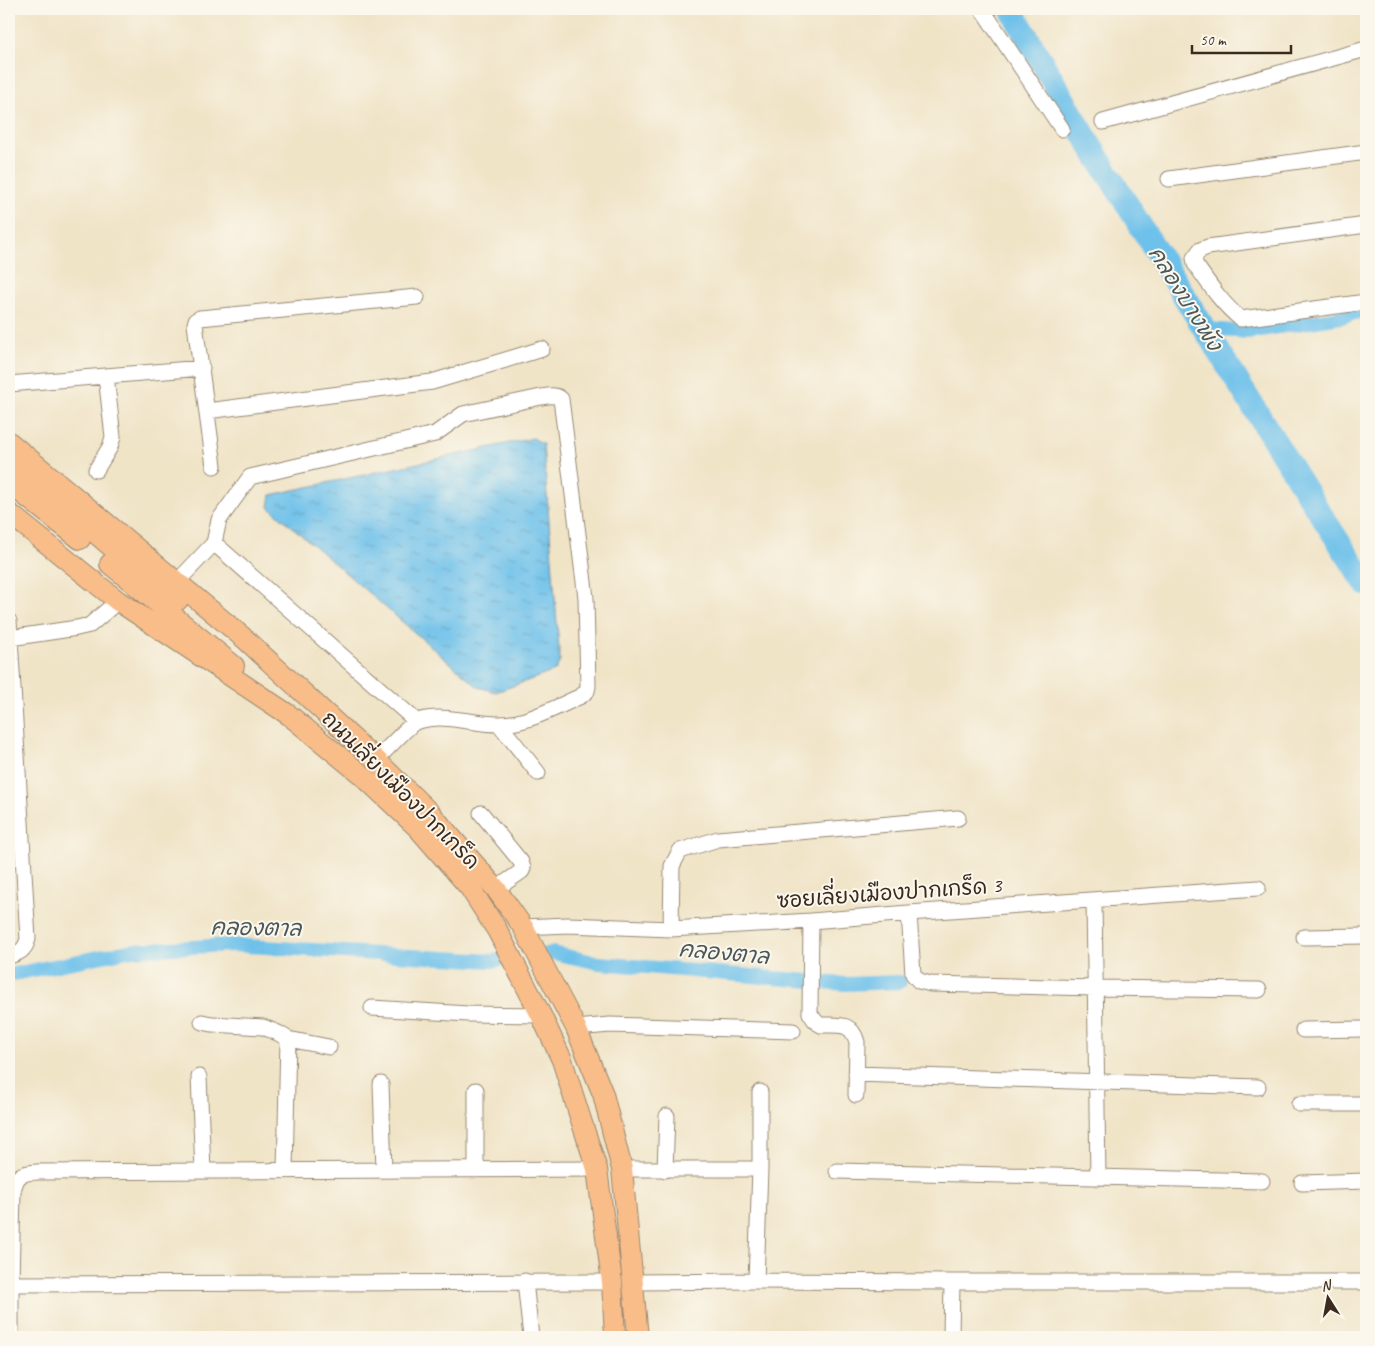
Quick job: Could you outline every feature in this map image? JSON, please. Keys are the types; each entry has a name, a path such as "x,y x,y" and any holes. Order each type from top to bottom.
{"main road":[{"name":"ถนนเลี่ยงเมืองปากเกร็ด","path":"9,442 245,639 376,760 431,814 496,889 523,927 576,1028 603,1094 622,1169 638,1337"},
{"path":"9,459 63,515 290,715"},
{"path":"9,483 63,515 122,556 225,637 298,688"},
{"name":"ถนนเลี่ยงเมืองปากเกร็ด","path":"9,513 118,601 290,715 362,775 411,821 470,888 497,930 542,1015 562,1060 597,1169 612,1282 615,1337"}],"street":[{"path":"982,9 1062,129"},
{"path":"1103,122 1366,49"},
{"path":"1169,180 1366,152"},
{"path":"1366,225 1208,248 1200,250 1194,258 1195,264 1218,296 1241,319 1366,302"},
{"path":"214,466 196,320 200,318 417,297"},
{"path":"207,410 432,382 542,348"},
{"path":"9,384 202,368"},
{"path":"96,470 110,447 112,437 106,376"},
{"path":"177,582 214,543 219,520 250,477 435,434 464,414 541,397 553,396 561,399 586,598 587,691 581,696 530,719 500,724 472,722 447,717 416,721 376,760"},
{"path":"214,543 416,721"},
{"path":"10,638 90,625 118,601"},
{"path":"9,621 28,939 26,947 17,954 9,956"},
{"path":"500,724 538,773"},
{"path":"481,813 521,862 523,868 522,871 496,889"},
{"path":"671,929 672,866 680,851 718,839 958,818"},
{"name":"ซอยเลี่ยงเมืองปากเกร็ด 3","path":"523,927 568,925 671,929 811,921 1258,888"},
{"path":"1094,900 1098,1178"},
{"path":"909,913 914,974 919,981 931,984 1259,990"},
{"path":"811,921 810,1014 814,1020 822,1025 844,1025 852,1030 855,1035 857,1042 856,1095"},
{"path":"1304,937 1366,936"},
{"path":"372,1008 468,1014 542,1015"},
{"path":"202,1022 262,1027 278,1032 288,1039 329,1047"},
{"path":"576,1028 610,1025 794,1031"},
{"path":"1303,1030 1366,1029"},
{"path":"285,1170 288,1039"},
{"path":"856,1074 1258,1087"},
{"path":"199,1077 203,1170"},
{"path":"381,1084 384,1170"},
{"path":"476,1090 476,1170"},
{"path":"756,1281 760,1169 760,1092"},
{"path":"1299,1104 1366,1104"},
{"path":"666,1170 667,1116"},
{"path":"11,1337 10,1284 13,1191 16,1180 24,1173 203,1170 597,1169"},
{"path":"622,1169 760,1169"},
{"path":"837,1171 1262,1181"},
{"path":"1302,1183 1366,1181"},
{"path":"525,1282 531,1337"},
{"path":"10,1284 612,1282"},
{"path":"634,1282 1366,1282"},
{"path":"951,1337 952,1282"}],"water":[{"path":"533,438 543,444 560,661 555,671 496,692 478,687 269,507 271,495"}],"waterway":[{"name":"คลองบางพัง","path":"1011,9 1090,145 1307,493 1366,584"},
{"path":"1206,329 1248,332 1341,317 1366,310"},
{"name":"คลองตาล","path":"9,975 133,950 231,945 492,961 504,959"},
{"name":"คลองตาล","path":"546,954 553,953 599,963 845,984 900,982"}]}
